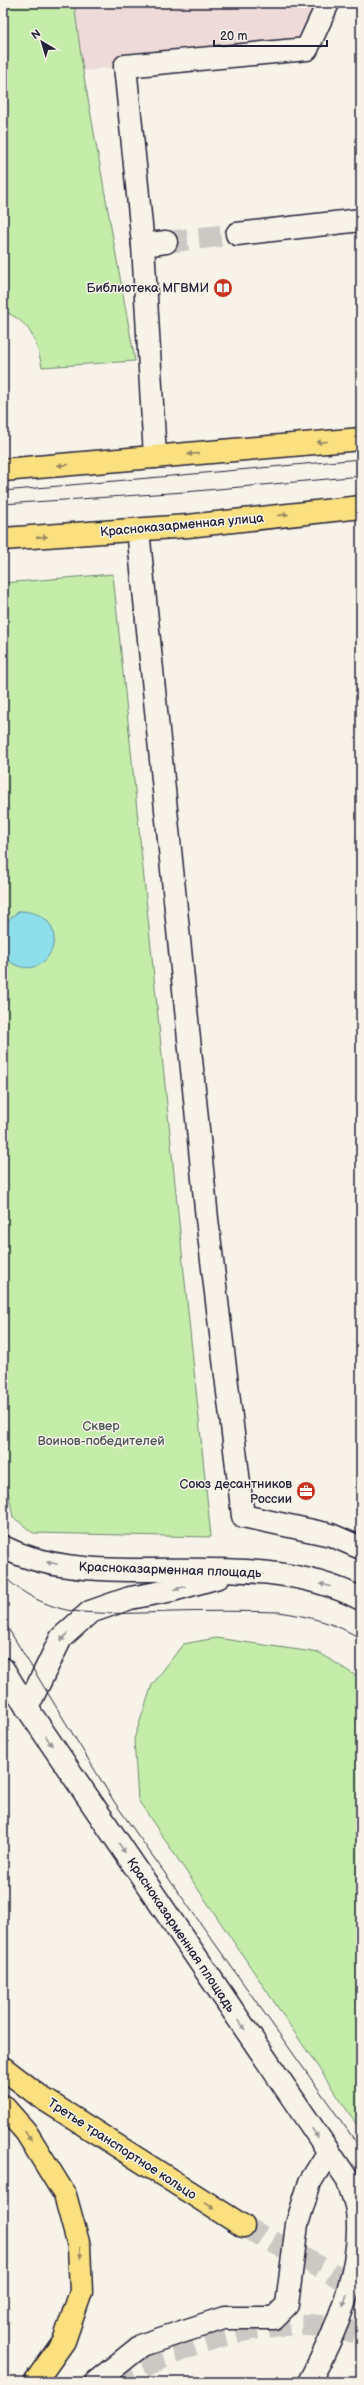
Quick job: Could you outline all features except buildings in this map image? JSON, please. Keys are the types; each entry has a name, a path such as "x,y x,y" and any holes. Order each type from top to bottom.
{"main road":[{"path":"3,470 361,439"},
{"name":"Красноказарменная улица","path":"3,539 138,530 361,507"},
{"name":"Третье транспортное кольцо","path":"3,2068 42,2098 243,2226"},
{"path":"3,2106 26,2132 66,2195 80,2246 81,2292 64,2340 35,2382"}],"street":[{"path":"156,457 143,245 125,66 307,49 328,3"},
{"path":"237,234 361,220"},
{"path":"143,245 166,242"},
{"path":"138,530 207,1219 243,1516 331,1535 361,1548"},
{"name":"Красноказарменная площадь","path":"3,1547 14,1553 53,1564 104,1570 244,1570 299,1578 343,1589 361,1598"},
{"path":"27,1708 61,1638 90,1612 130,1598 173,1590 244,1570"},
{"name":"Красноказарменная площадь","path":"3,1669 27,1708 328,2153 361,2199"},
{"path":"96,2382 142,2345 224,2318 274,2318 287,2305 297,2224 310,2182 328,2153"},
{"path":"309,2382 330,2343 353,2278 360,2237 358,2211 348,2182"}],"shaded area":[{"path":"74,3 315,3 298,47 83,71"}],"green space":[{"path":"3,3 74,3 83,71 135,361 42,367 31,333 20,321 3,311"},
{"name":"Сквер Воинов-победителей","path":"113,574 211,1537 33,1533 13,1517 3,1465 3,583"},
{"path":"216,1638 320,1653 361,1679 361,2131 138,1800 134,1739 152,1685 183,1644"}],"water":[{"path":"20,911 39,915 50,925 54,937 52,950 44,961 33,967 19,966 3,956 4,929 9,920"}],"tunnel":[{"path":"166,242 237,234"},
{"path":"243,2226 361,2289"},
{"path":"114,2382 173,2354 203,2342 234,2333 265,2327 297,2325 329,2327 361,2334"}],"tram line":[{"path":"3,491 361,459"},
{"path":"3,504 185,492 361,476"},
{"path":"3,1575 17,1588 34,1598 44,1603 72,1611 109,1613 212,1611 279,1612 332,1624 361,1639"},
{"path":"3,1620 115,1803 361,2149"}],"place":[{"name":"Библиотека МГВМИ","path":"223,288"},
{"name":"Союз десантников России","path":"306,1491"}]}
